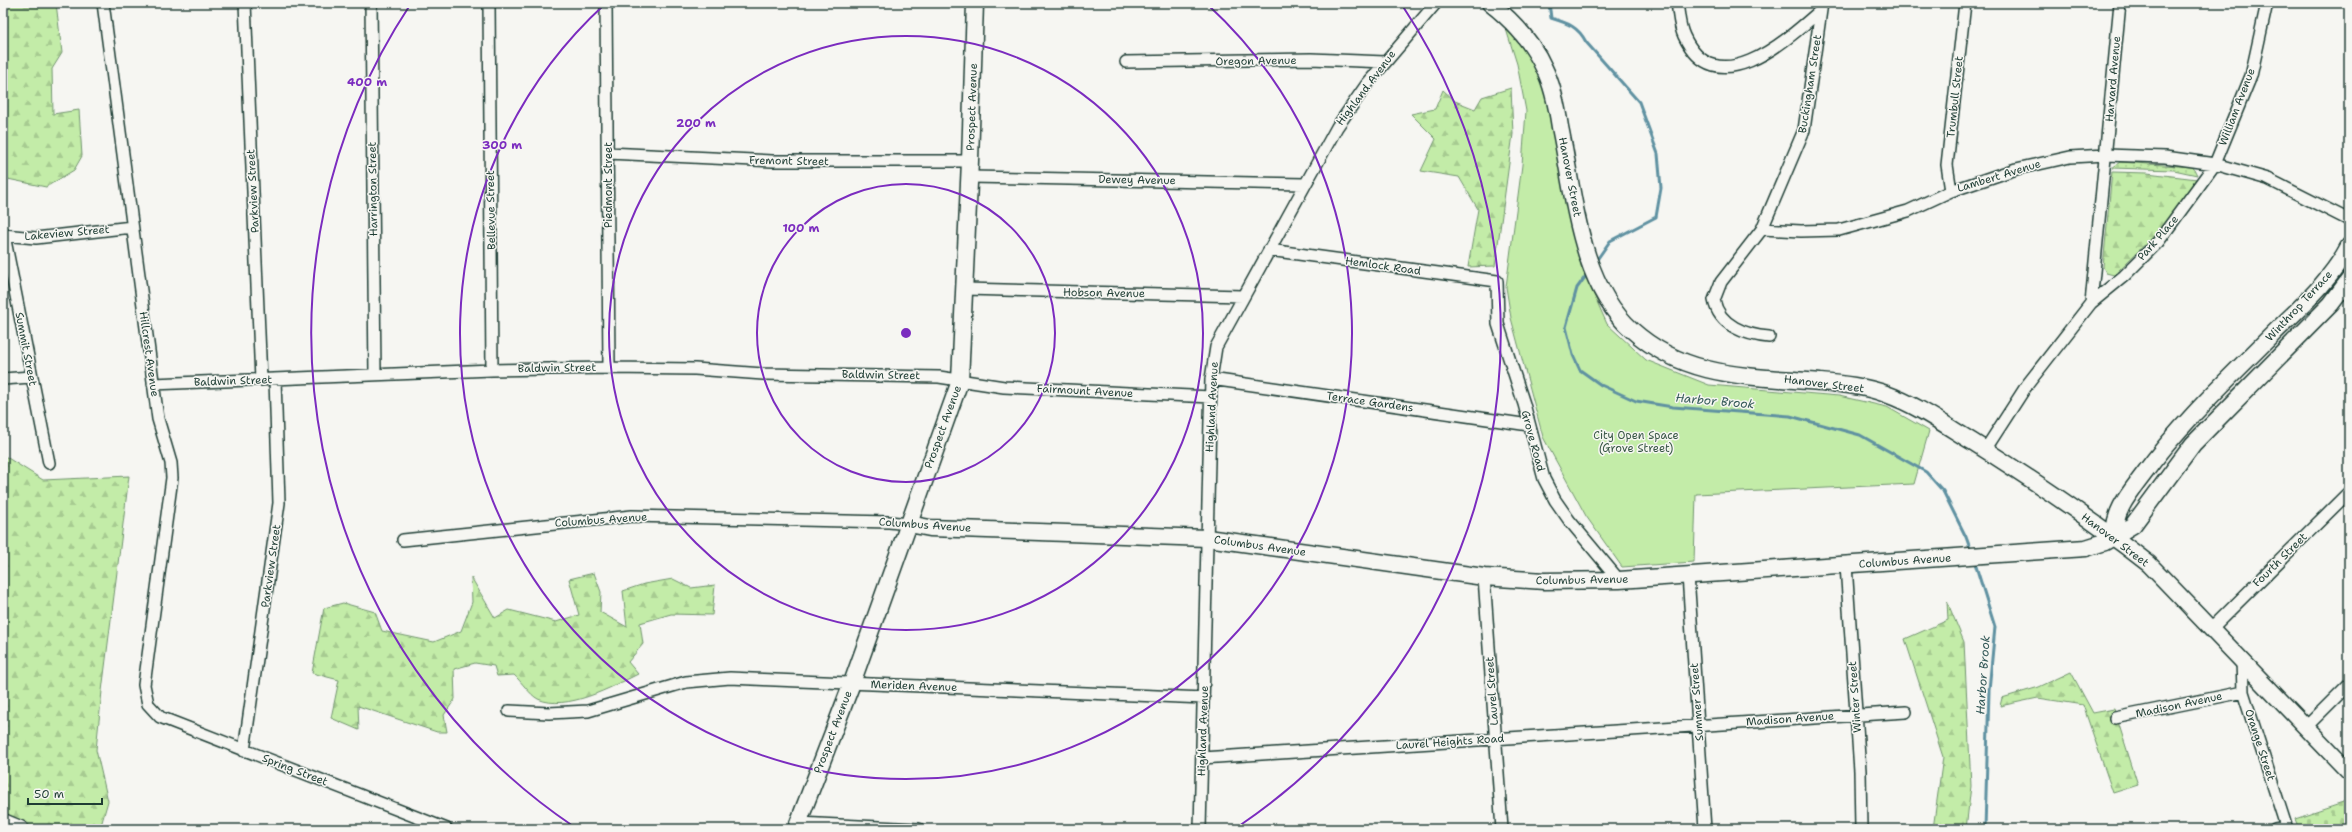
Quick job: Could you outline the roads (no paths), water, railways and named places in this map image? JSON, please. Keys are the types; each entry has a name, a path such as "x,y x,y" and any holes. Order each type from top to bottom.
{"street":[{"name":"Hillcrest Avenue","path":"103,3 114,71 132,227 158,419 171,463 172,478 144,685 148,704"},
{"name":"Parkview Street","path":"245,3 261,380"},
{"name":"Harrington Street","path":"371,3 375,374"},
{"name":"Bellevue Street","path":"489,3 492,370"},
{"name":"Piedmont Street","path":"606,3 609,368"},
{"name":"Prospect Avenue","path":"798,826 852,683 960,381 970,177 975,3"},
{"name":"Highland Avenue","path":"1200,829 1211,380 1216,347 1304,184 1348,111 1385,62 1436,3"},
{"name":"Hanover Street","path":"1490,3 1507,16 1523,34 1545,69 1557,111 1581,230 1592,270 1603,294 1629,328 1655,348 1677,361 1716,372 1848,385 1885,393 1910,404 1985,450 2114,536 2149,564 2349,772"},
{"path":"1677,3 1683,34 1688,44 1709,63 1733,67 1760,57 1780,45 1822,7"},
{"name":"Trumbull Street","path":"1951,191 1947,166 1965,3"},
{"name":"Harvard Avenue","path":"2106,155 2120,3"},
{"name":"William Avenue","path":"2215,164 2251,76 2267,3"},
{"name":"Buckingham Street","path":"1769,337 1749,335 1731,325 1719,314 1714,300 1721,282 1762,228 1804,130 1822,7"},
{"name":"Oregon Avenue","path":"1126,62 1232,62 1311,59 1385,62"},
{"name":"Fremont Street","path":"608,153 772,161 970,161"},
{"path":"2091,303 2106,155"},
{"name":"Lambert Avenue","path":"1762,228 1801,231 1839,230 1908,211 1951,191 2016,168 2070,157 2106,155 2165,157 2215,164 2268,179 2349,220"},
{"name":"Park Place","path":"1985,450 2027,385 2091,303 2124,276 2158,242 2215,164"},
{"name":"Dewey Avenue","path":"970,177 1304,184"},
{"name":"Lakeview Street","path":"4,235 36,238 132,227"},
{"name":"Summit Street","path":"4,235 49,463"},
{"name":"Winthrop Terrace","path":"2349,246 2322,285 2178,432 2120,506 2114,523 2114,536 2125,531 2141,518 2192,446 2331,304 2349,280"},
{"name":"Hemlock Road","path":"1268,250 1497,281"},
{"name":"Grove Road","path":"1497,281 1498,324 1544,479 1555,500 1619,580"},
{"name":"Hobson Avenue","path":"965,289 1243,296"},
{"path":"2245,362 2260,378"},
{"name":"Baldwin Street","path":"153,384 275,380 375,374 609,368 695,369 763,374 919,376 950,378 960,381"},
{"path":"3,379 31,377"},
{"name":"Parkview Street","path":"244,751 279,503 275,380"},
{"name":"Terrace Gardens","path":"1211,380 1529,425"},
{"name":"Fairmount Avenue","path":"960,381 1004,387 1211,397"},
{"path":"2178,432 2192,446"},
{"name":"Fourth Street","path":"2212,628 2349,492"},
{"name":"Columbus Avenue","path":"403,540 632,516 881,522 909,524 930,528 1208,538 1484,577 1544,581 1619,580 1987,556 2086,548 2114,536"},
{"name":"Winter Street","path":"1846,565 1856,715 1860,829"},
{"name":"Summer Street","path":"1688,575 1705,829"},
{"name":"Laurel Street","path":"1484,577 1502,829"},
{"name":"Orange Street","path":"2242,660 2243,692 2283,828"},
{"name":"Meriden Avenue","path":"509,711 549,713 588,710 686,682 709,679 852,683 1204,698"},
{"path":"2306,727 2349,684"},
{"name":"Madison Avenue","path":"2115,718 2243,692"},
{"name":"Spring Street","path":"148,704 160,717 447,829"},
{"name":"Madison Avenue","path":"1698,725 1906,712"},
{"name":"Laurel Heights Road","path":"1202,758 1698,725"},
{"path":"3,822 20,829"},
{"path":"798,826 918,829"}],"waterway":[{"name":"Harbor Brook","path":"1549,3 1551,18 1576,29 1639,102 1658,154 1661,188 1656,217 1610,241 1596,261"},
{"name":"Harbor Brook","path":"1588,273 1577,288 1566,327 1573,355 1580,370 1601,385 1636,401 1673,407 1790,416 1860,435 1926,472 1943,491 1966,537 1971,551"},
{"name":"Harbor Brook","path":"1974,560 1995,627 1989,690 1985,829"}],"park label":[{"name":"City Open Space (Grove Street)","path":"1636,441"}]}
